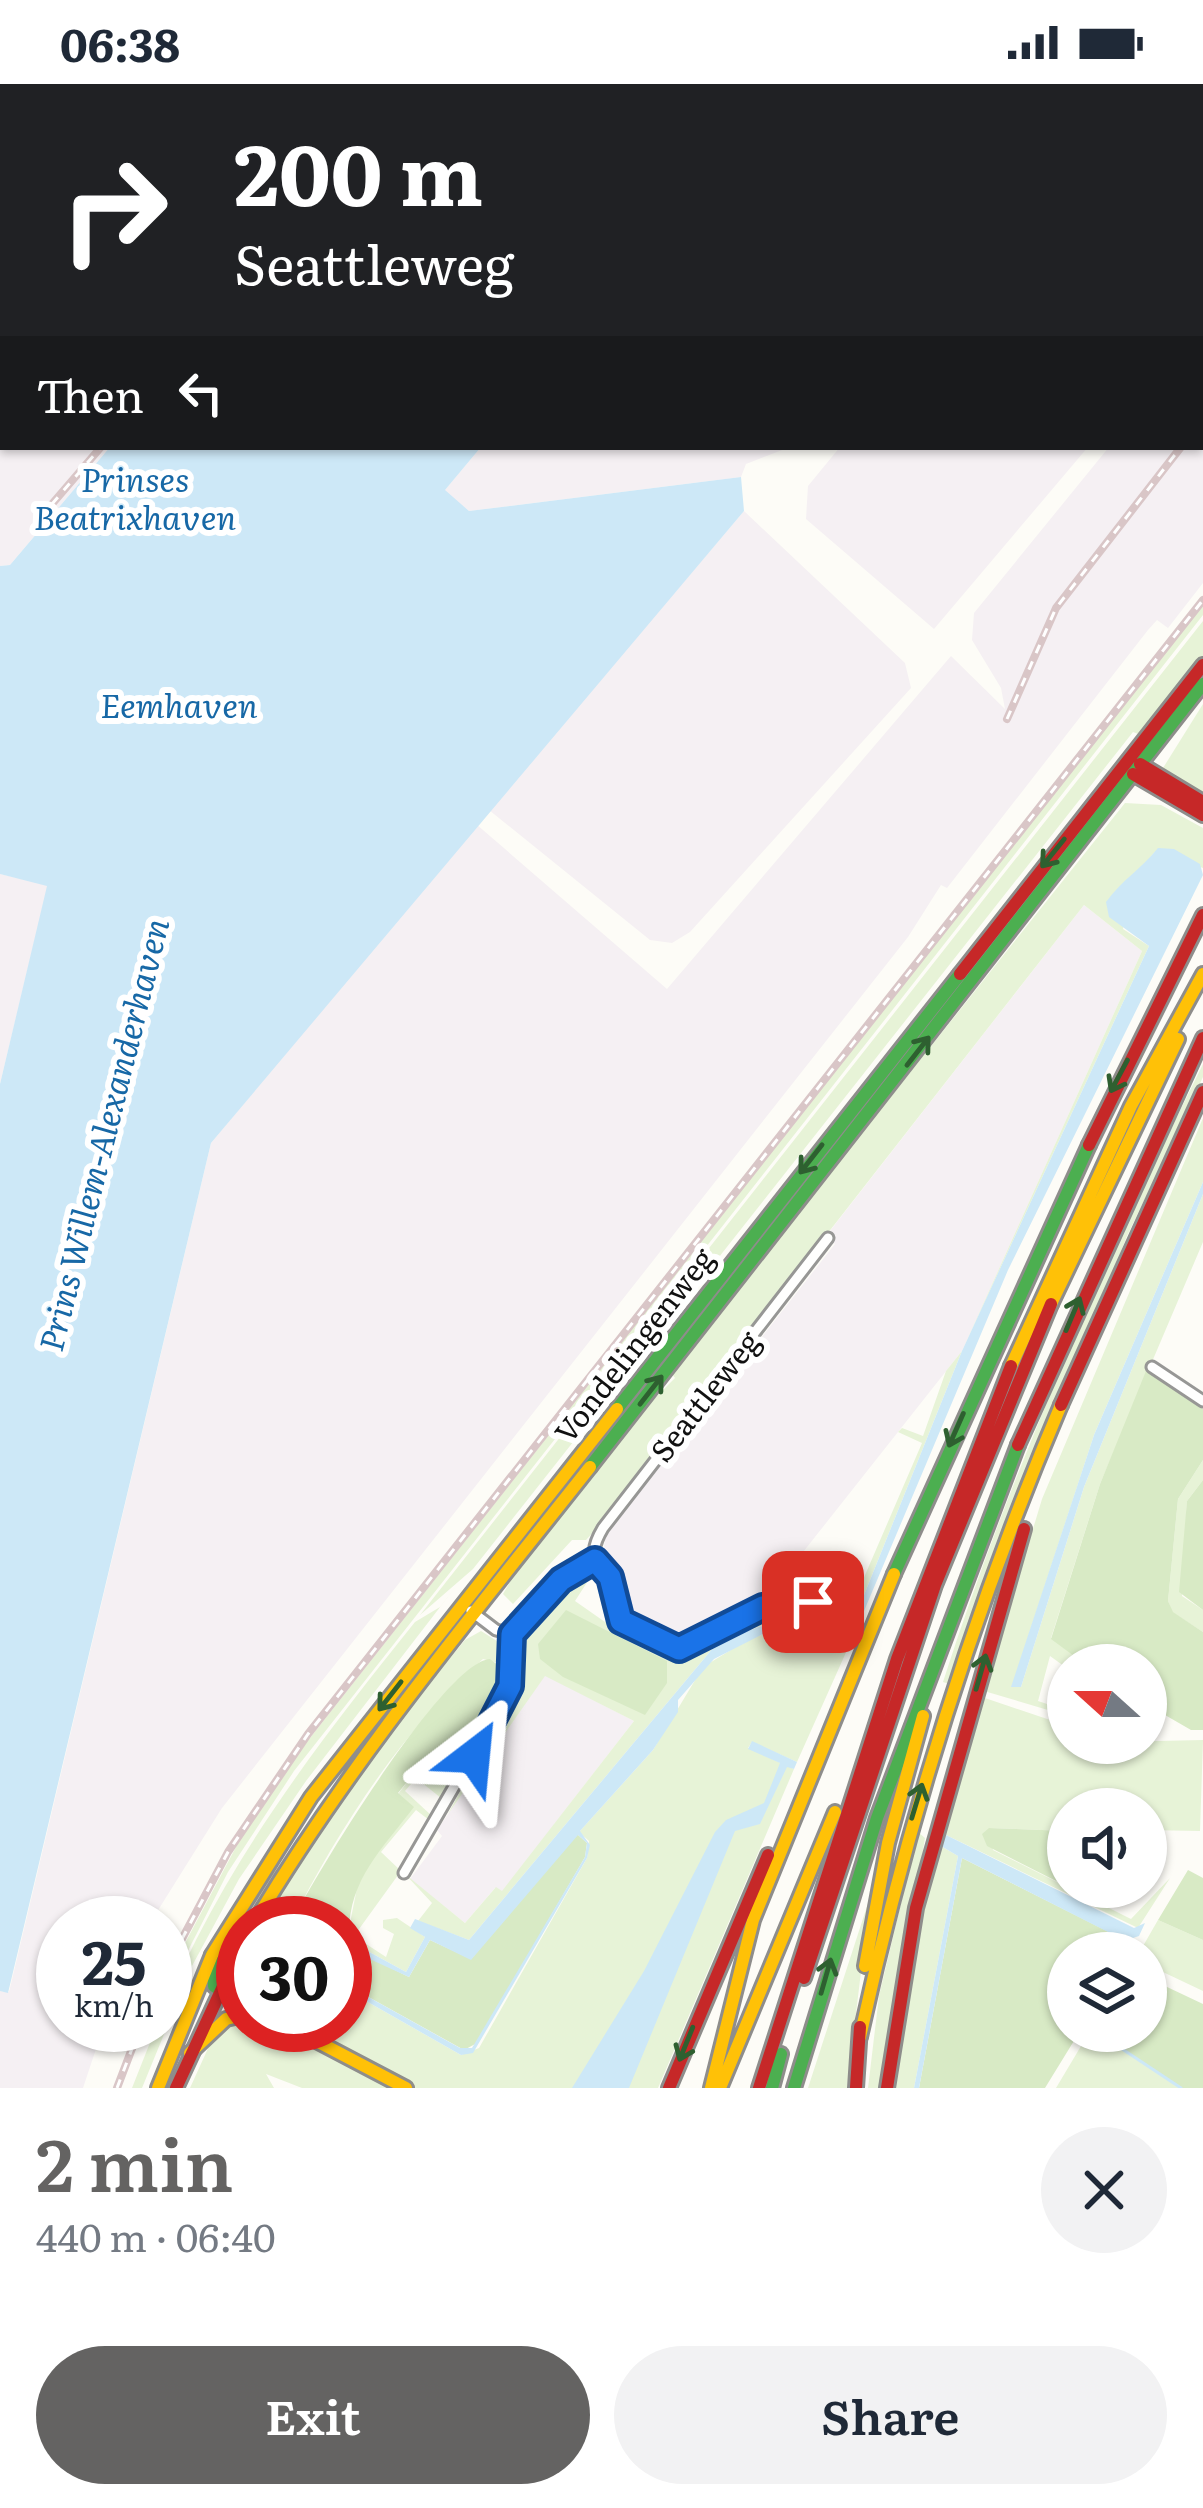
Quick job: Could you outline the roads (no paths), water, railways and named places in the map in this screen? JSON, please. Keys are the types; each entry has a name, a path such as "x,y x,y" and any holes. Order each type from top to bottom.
{"main road":[{"name":"Vondelingenweg","path":"271,1896 341,1785 468,1609 1203,665"},
{"name":"Vondelingenweg","path":"158,2088 212,1955 311,1796 468,1609 1135,778 1203,684"},
{"path":"1155,749 1162,776"},
{"path":"1127,762 1144,765 1203,802"},
{"path":"1127,762 1135,778 1203,815"},
{"path":"711,2088 720,2029 741,1961 809,1777 1044,1231 1203,915"},
{"path":"721,2088 868,1737 982,1436 1072,1227 1138,1087 1203,974"},
{"path":"772,2088 935,1586 1056,1293 1203,987"},
{"path":"794,2088 876,1813 978,1538 1087,1282 1203,1038"},
{"path":"860,2037 902,1851 936,1740 1068,1390 1203,1091"},
{"path":"887,2088 916,1908 938,1823 1068,1390"},
{"path":"856,2088 863,1983 888,1843 978,1538"},
{"path":"759,2088 868,1737"},
{"path":"669,2088 768,1855 809,1777"},
{"path":"212,1955 216,1987"},
{"path":"176,2088 216,1995"},
{"path":"190,2053 216,2028"},
{"path":"337,2052 406,2088"}],"street":[{"name":"Seattleweg","path":"512,1634 561,1580 595,1560 603,1528 828,1238"},
{"path":"1152,1367 1203,1402"},
{"path":"595,1560 610,1577 621,1621 673,1648 692,1647 733,1619 763,1607 813,1602"},
{"path":"404,1873 506,1696 512,1634 496,1630 468,1609"}],"water":[{"path":"107,450 478,450 445,490 469,511 741,477 744,511 211,1143 8,1993 0,1991 0,1084 47,886 0,874 0,566 10,565"},
{"path":"1158,848 1174,849 1200,864 1203,875 1008,1270 856,1630 807,1625 771,1630 714,1659 678,1700 678,1712 653,1750 580,1831 590,1845 587,1858 473,2053 461,2055 372,2004 372,1999 460,2048 472,2048 585,1857 587,1843 578,1835 471,1960 430,1940 409,1977 372,1960 372,1953 406,1972 425,1937 410,1928 415,1919 469,1940 713,1648 781,1622 854,1620 962,1351 1149,946 1109,917 1106,902"},
{"path":"1203,1182 1203,1194 1084,1487 1021,1687 1011,1687 1094,1435"},
{"path":"752,1741 797,1762 794,1769 787,1767 760,1824 735,1831 629,2088 572,2088 644,1971 715,1832 726,1820 764,1803 780,1763 748,1749"},
{"path":"944,1834 1047,1885 1047,1901 962,1858 919,2088 914,2088 958,1856 941,1846"},
{"path":"1061,1908 1094,1908 1134,1928 1145,1923 1141,1932 1108,1932"}],"waterway":[{"path":"1127,2052 1181,2088"}],"railway":[{"path":"52,504 98,450"},
{"path":"1007,719 1056,608 1179,450"},
{"path":"192,1920 228,1852 308,1734 1203,600"},
{"path":"117,2088 131,2052"}],"water label":[{"name":"Prinses Beatrixhaven","path":"135,499"},
{"name":"Eemhaven","path":"179,706"},
{"name":"Prins Willem-Alexanderhaven","path":"104,1135"}]}
